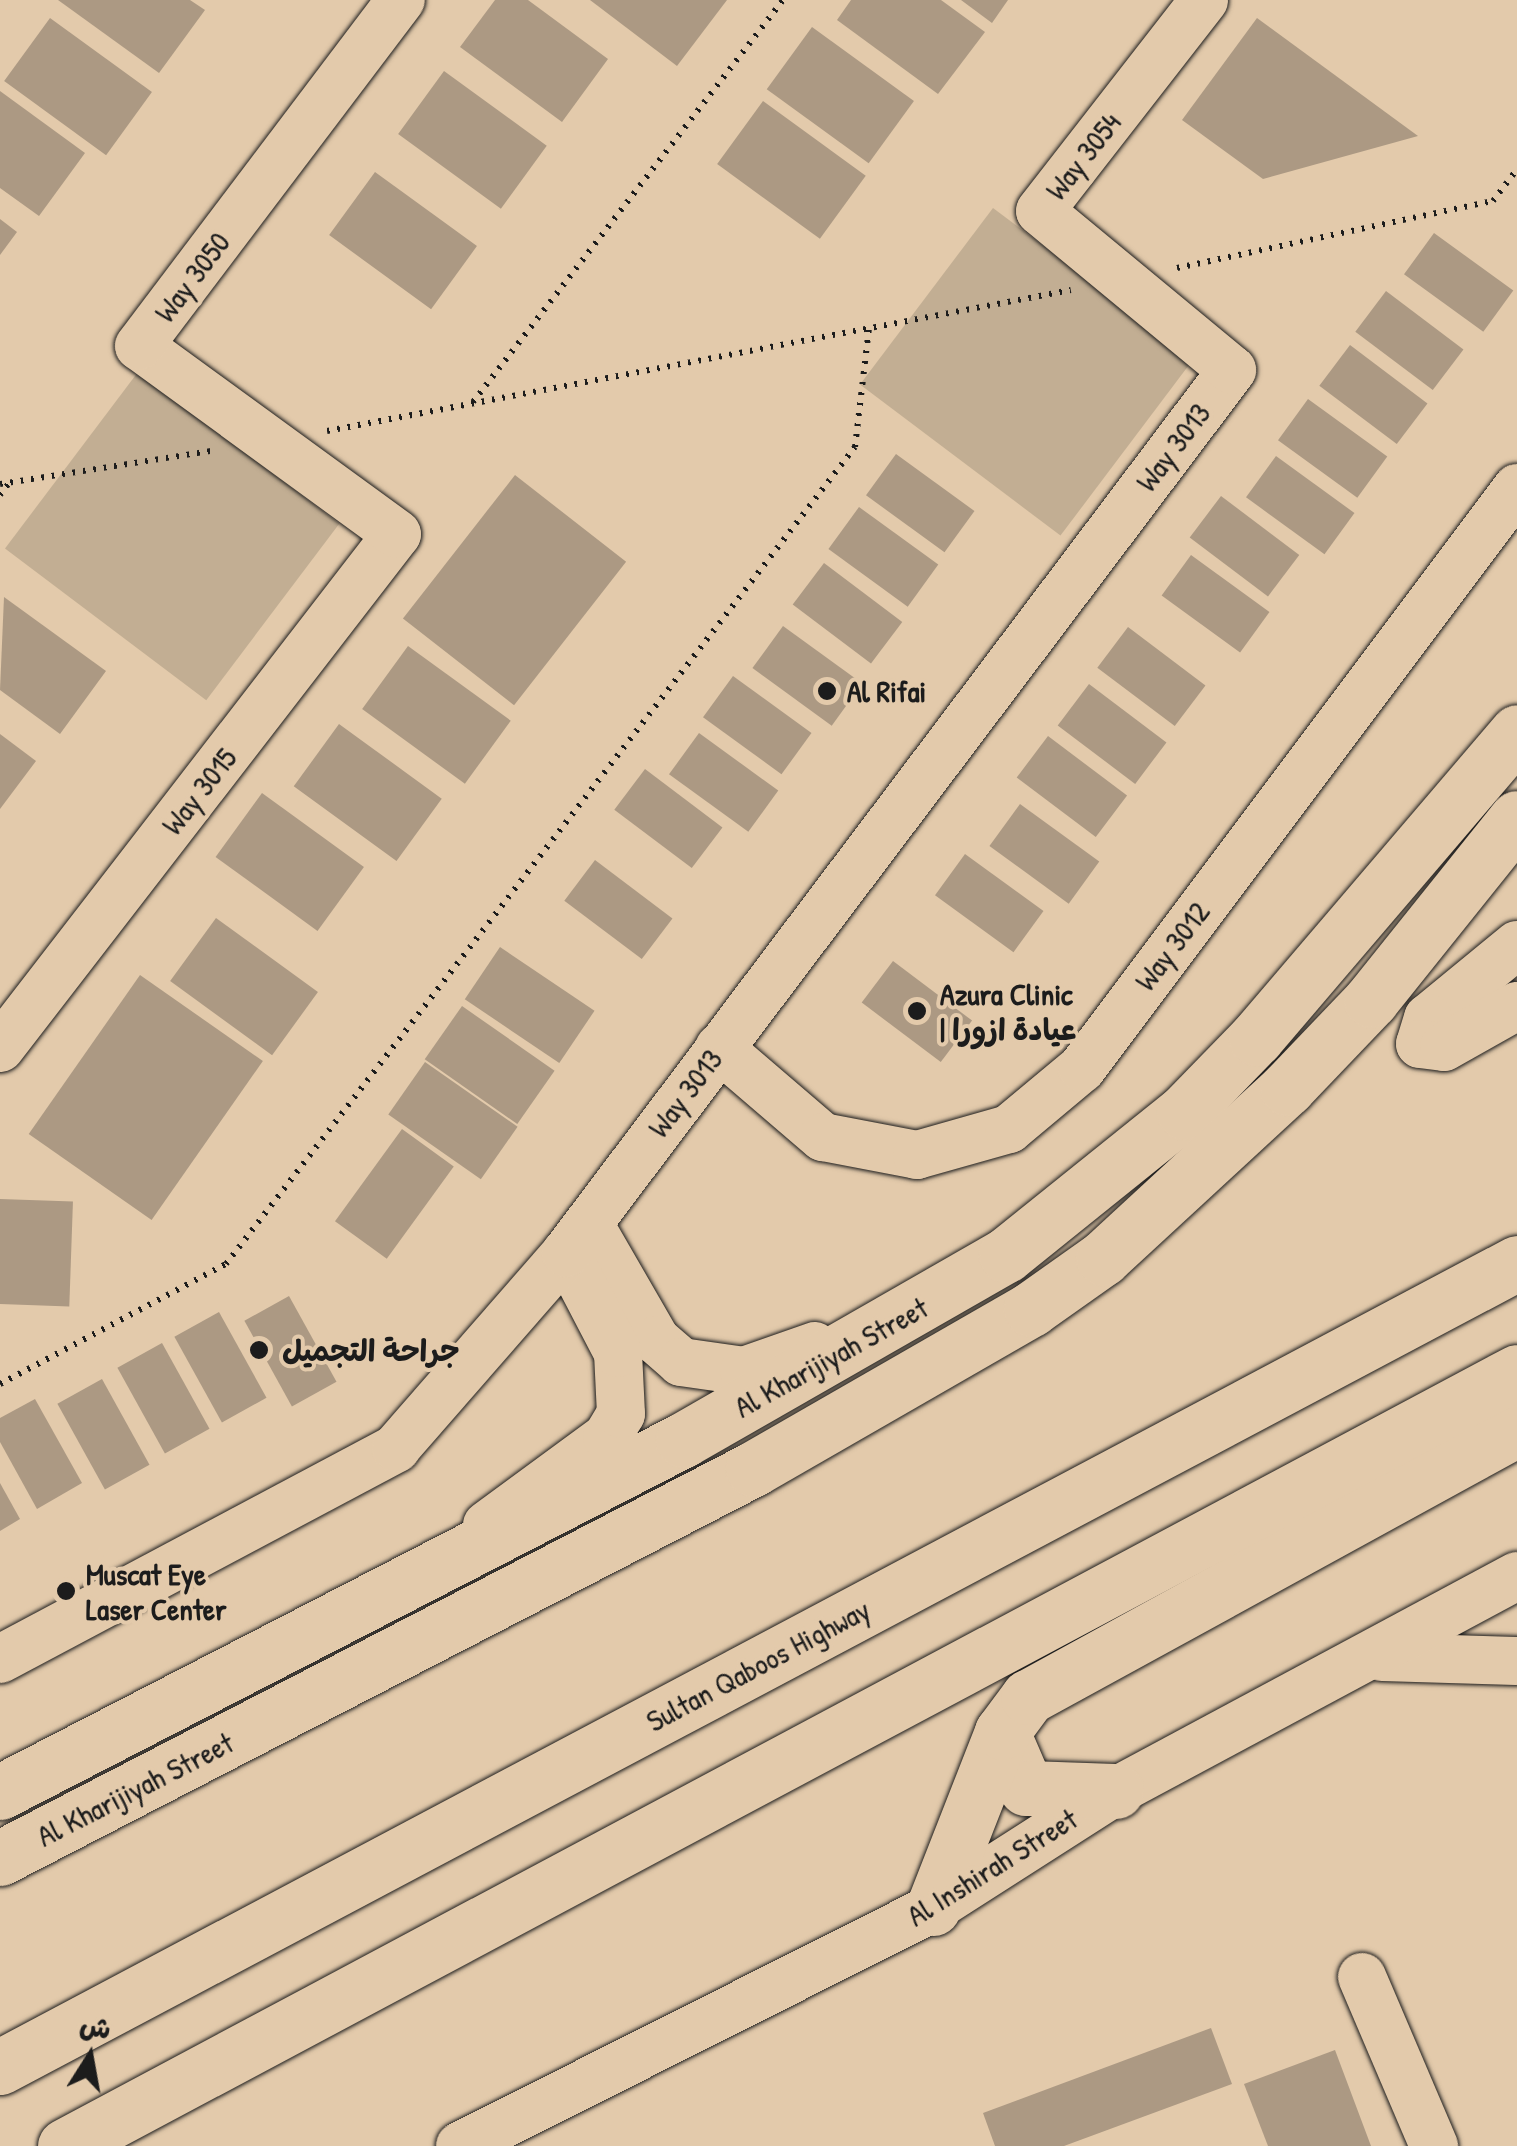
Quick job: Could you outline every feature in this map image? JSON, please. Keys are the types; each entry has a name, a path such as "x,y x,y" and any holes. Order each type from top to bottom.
{"main road":[{"name":"Al Kharijiyah Street","path":"0,1792 444,1565 908,1316 1006,1255 1184,1112 1327,964 1517,732"},
{"name":"Al Kharijiyah Street","path":"0,1858 754,1468 1031,1309 1117,1246 1286,1088 1371,1000 1517,818"},
{"name":"Sultan Qaboos Highway","path":"0,2067 1517,1263"},
{"path":"65,2146 1517,1372"},
{"path":"934,1908 1002,1732 1028,1697 1517,1428"},
{"path":"1002,1732 1026,1788 1116,1791"}],"street":[{"name":"Way 3050","path":"397,534 139,346 400,0"},
{"name":"Way 3054","path":"1204,0 1040,211 1232,370"},
{"name":"Way 3013","path":"0,1659 396,1448 578,1237 1232,370"},
{"name":"Way 3012","path":"719,1048 823,1137 918,1155 1009,1129 1082,1068 1517,488"},
{"name":"Way 3015","path":"0,1048 397,534"},
{"path":"1517,945 1428,1018 1420,1044 1444,1047 1517,1006"},
{"path":"578,1237 656,1340 703,1370 744,1371 908,1316"},
{"path":"444,1565 520,1495 607,1437 621,1414 618,1352 578,1237"},
{"name":"Al Inshirah Street","path":"460,2146 934,1908 1116,1791 1517,1576"},
{"path":"1363,1658 1517,1661"},
{"path":"1362,1977 1434,2146"}],"path":[{"path":"472,404 782,0"},
{"path":"0,484 270,441 1123,280 1493,201 1517,168"},
{"path":"0,1384 226,1264 855,448 868,328"},
{"path":"0,495 10,482"}],"shaded area":[{"path":"993,208 1193,359 1060,536 860,384"},
{"path":"138,372 339,524 206,700 5,548"}],"building":[{"path":"58,0 190,0 205,10 159,73"},
{"path":"495,0 528,0 608,59 562,122 460,47"},
{"path":"590,0 727,0 677,66"},
{"path":"851,0 941,0 985,32 938,94 837,20"},
{"path":"961,0 1008,0 992,23"},
{"path":"50,18 152,92 106,155 4,81"},
{"path":"1257,18 1418,136 1263,179 1182,120"},
{"path":"812,27 914,101 869,163 767,89"},
{"path":"444,71 547,146 501,209 398,134"},
{"path":"0,91 85,153 39,216 0,188"},
{"path":"763,101 866,176 820,239 717,164"},
{"path":"375,172 477,246 431,309 329,235"},
{"path":"0,219 17,232 0,255"},
{"path":"1434,233 1513,291 1483,332 1404,274"},
{"path":"1386,291 1463,349 1433,390 1355,332"},
{"path":"1350,345 1427,403 1397,444 1319,386"},
{"path":"1308,399 1387,457 1357,498 1278,440"},
{"path":"896,454 974,511 944,552 866,495"},
{"path":"1276,456 1354,513 1324,554 1246,497"},
{"path":"515,475 626,562 514,705 403,618"},
{"path":"1221,496 1299,555 1268,597 1190,538"},
{"path":"859,507 938,565 908,607 828,549"},
{"path":"1191,555 1269,612 1240,652 1162,595"},
{"path":"824,563 902,622 871,664 793,605"},
{"path":"4,597 106,671 60,734 0,690"},
{"path":"783,626 862,684 832,726 752,668"},
{"path":"1128,627 1205,685 1175,726 1097,668"},
{"path":"408,646 511,721 465,784 362,709"},
{"path":"733,676 811,733 781,774 703,717"},
{"path":"1089,684 1166,742 1135,784 1058,726"},
{"path":"339,724 442,799 396,861 294,786"},
{"path":"699,733 778,791 748,832 669,774"},
{"path":"0,734 36,761 0,809"},
{"path":"1048,736 1127,796 1096,837 1017,778"},
{"path":"645,769 722,827 692,868 614,810"},
{"path":"262,793 364,867 318,931 216,857"},
{"path":"1020,804 1099,862 1069,904 989,846"},
{"path":"965,854 1043,911 1013,952 935,895"},
{"path":"595,860 672,918 642,959 564,901"},
{"path":"216,918 318,992 272,1055 170,981"},
{"path":"500,947 595,1011 559,1063 465,999"},
{"name":"Azura Clinic | عيادة ازورا","path":"893,961 972,1021 941,1062 862,1003"},
{"path":"140,975 263,1061 152,1220 29,1134"},
{"path":"462,1006 555,1071 517,1124 425,1059"},
{"path":"425,1062 518,1127 481,1179 388,1114"},
{"path":"402,1129 454,1167 387,1259 335,1221"},
{"path":"0,1199 73,1202 69,1306 0,1304"},
{"path":"289,1296 337,1382 292,1406 244,1321"},
{"path":"219,1312 267,1398 222,1422 174,1337"},
{"path":"162,1343 210,1429 165,1453 117,1368"},
{"path":"102,1379 150,1465 105,1489 57,1404"},
{"path":"35,1399 82,1483 37,1509 0,1442 0,1418"},
{"path":"0,1483 20,1519 0,1531"},
{"path":"1211,2028 1232,2084 1064,2146 995,2146 983,2113"},
{"path":"1335,2050 1371,2146 1268,2146 1244,2084"}],"place":[{"name":"Al Rifai","path":"827,691"},
{"name":"Azura Clinic | عيادة ازورا","path":"917,1011"},
{"name":"جراحة التجميل","path":"259,1350"},
{"name":"Muscat Eye Laser Center","path":"66,1591"}]}
